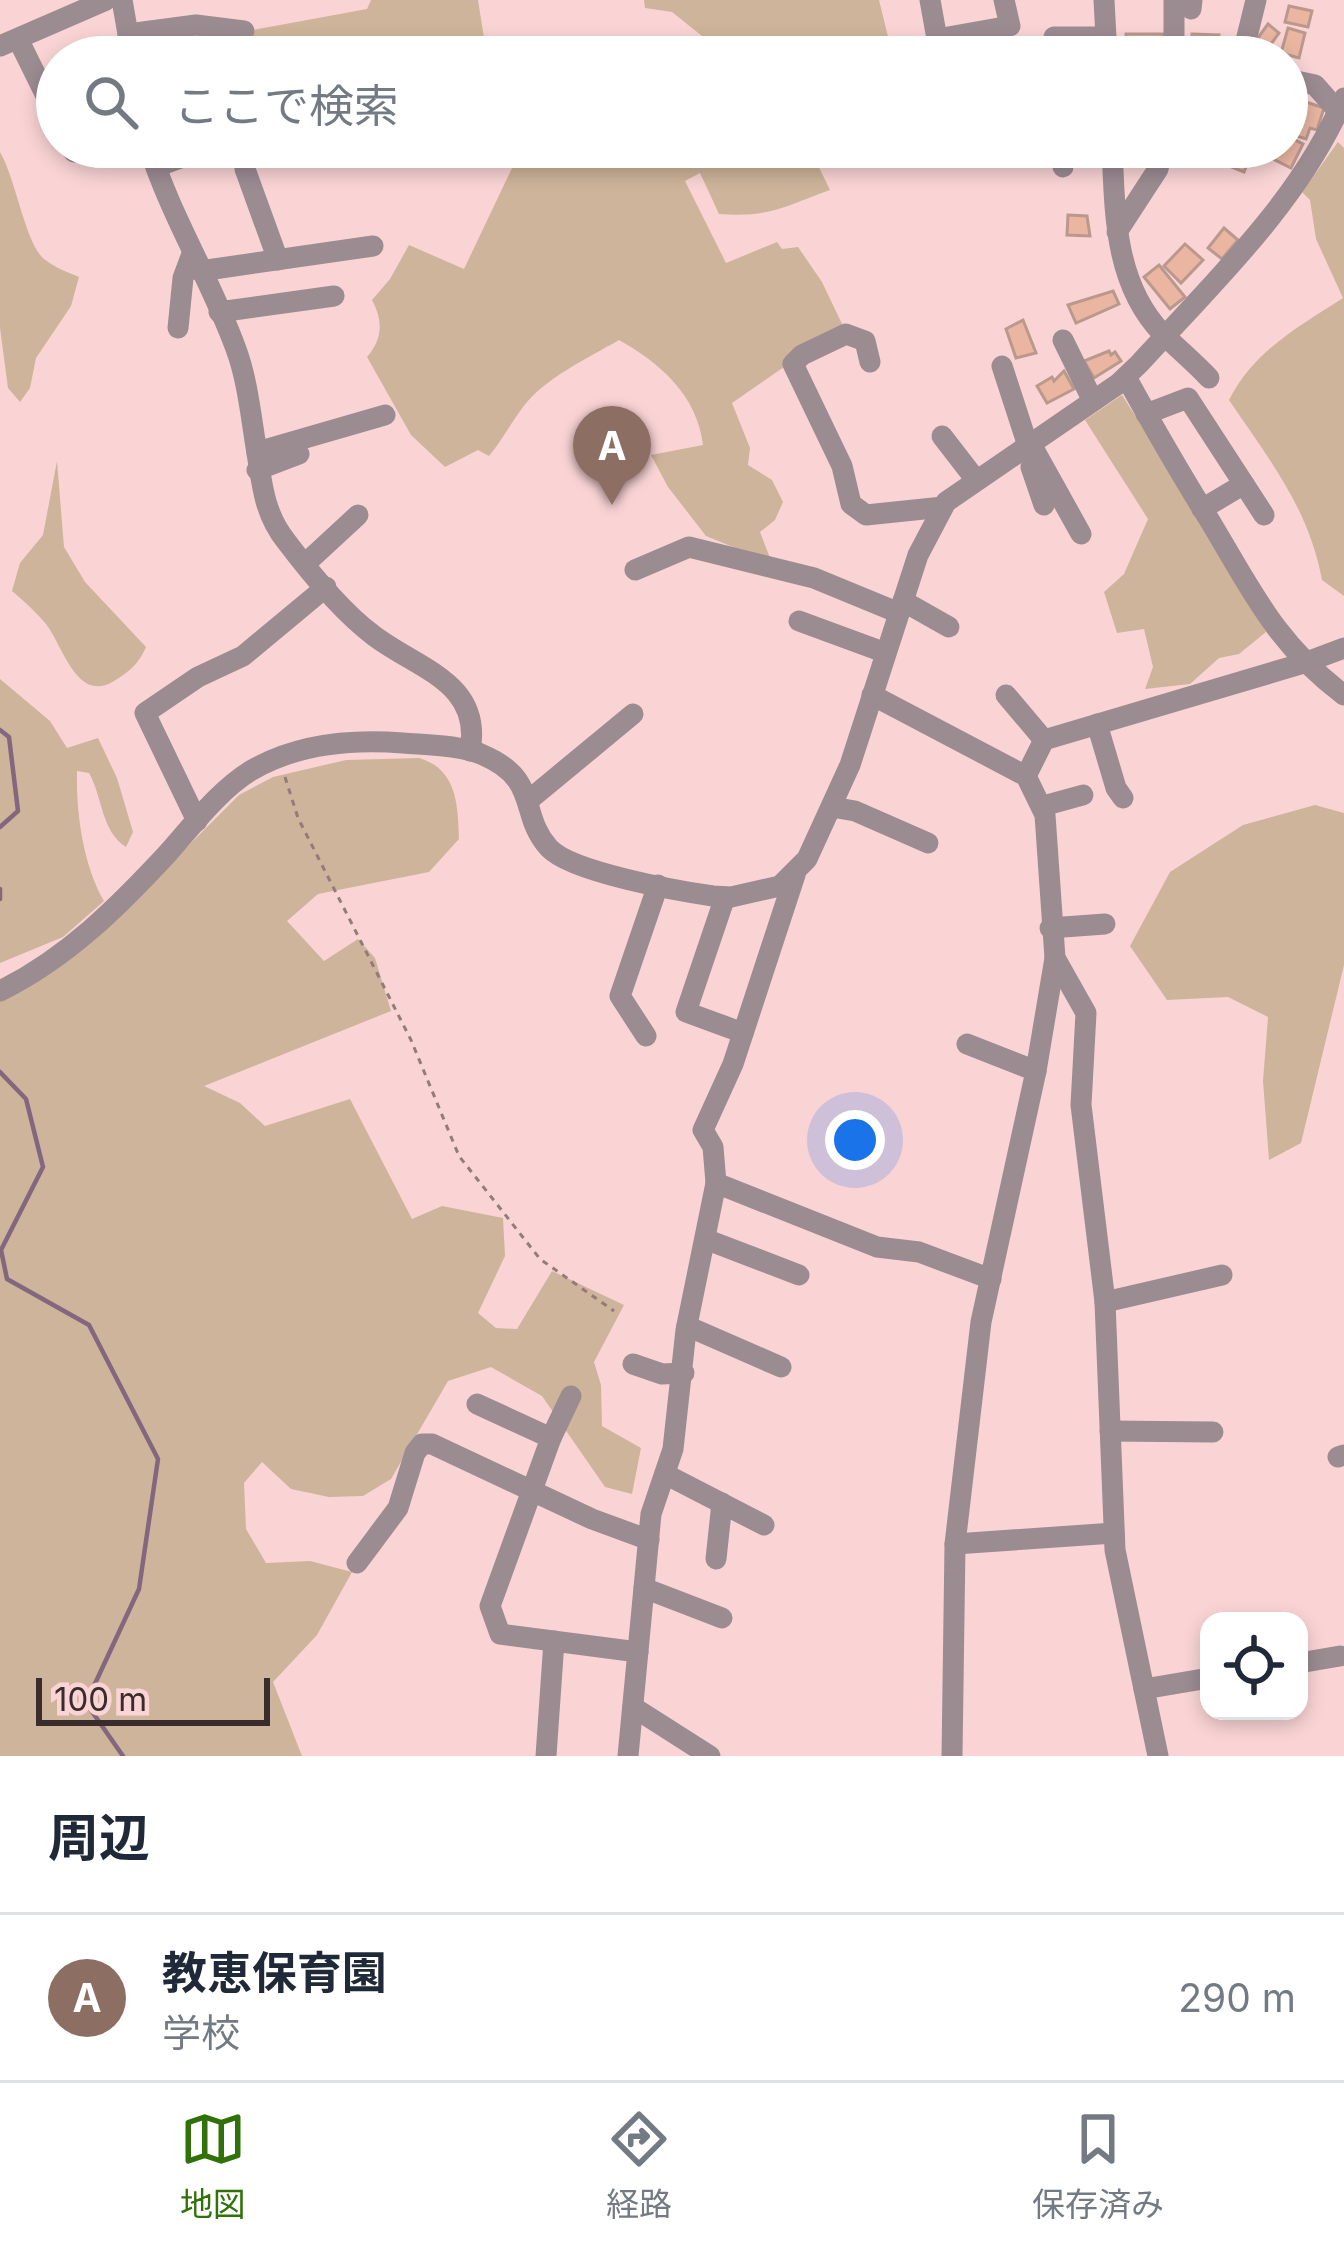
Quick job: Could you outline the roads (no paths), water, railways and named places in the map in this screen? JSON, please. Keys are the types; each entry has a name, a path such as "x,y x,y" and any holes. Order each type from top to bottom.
{"street":[{"path":"36,85 9,42 106,0"},
{"path":"122,0 128,34 207,26 244,31"},
{"path":"930,0 936,36"},
{"path":"954,36 1010,26 1004,0"},
{"path":"1104,0 1106,36"},
{"path":"1247,36 1256,0"},
{"path":"1179,36 1186,3"},
{"path":"207,26 208,36"},
{"path":"1308,84 1341,105 1308,165"},
{"path":"157,168 238,352 273,522 305,564 373,635 451,685 472,716 470,751"},
{"path":"1113,168 1117,233 1126,273 1165,336 1209,378"},
{"path":"1117,233 1158,168"},
{"path":"0,991 49,962 105,919 241,779 279,759 350,742 470,751 510,771 530,800 538,831 550,849 584,867 724,896 780,886 807,859 832,807 918,555 943,507 1126,376 1274,213 1306,168"},
{"path":"244,169 278,260"},
{"path":"178,328 183,278 196,262 278,260 373,246"},
{"path":"219,312 334,296"},
{"path":"870,362 865,341 847,334 793,364 842,466 850,504 866,514 943,507"},
{"path":"1064,340 1093,401"},
{"path":"1003,366 1044,505"},
{"path":"1126,376 1269,622 1330,658 1344,695"},
{"path":"1146,414 1188,398 1264,515"},
{"path":"257,461 385,416"},
{"path":"942,436 976,480"},
{"path":"1027,447 1081,534"},
{"path":"257,461 299,454"},
{"path":"1202,509 1244,484"},
{"path":"305,564 358,515"},
{"path":"635,570 689,547 814,578 949,628"},
{"path":"197,820 145,713 198,677 243,656 326,587"},
{"path":"799,621 886,653"},
{"path":"1027,776 1044,740 1330,658"},
{"path":"872,694 1027,776 1042,806 1054,958 1036,1071 981,1322 956,1544 952,1756"},
{"path":"1006,694 1044,740"},
{"path":"530,800 633,714"},
{"path":"1097,724 1123,798"},
{"path":"1042,806 1083,795"},
{"path":"832,807 855,811 928,843"},
{"path":"628,1756 656,1494 673,1450 687,1326 716,1183 713,1147 704,1130 743,1034 794,875"},
{"path":"646,1036 620,996 658,885"},
{"path":"724,896 686,1012 743,1034"},
{"path":"1050,928 1105,924"},
{"path":"1054,958 1086,1012 1081,1106 1105,1302 1114,1533 1158,1756"},
{"path":"967,1044 1036,1071"},
{"path":"716,1183 878,1247 919,1252 991,1279"},
{"path":"705,1239 799,1276"},
{"path":"1105,1302 1222,1275"},
{"path":"687,1326 781,1367"},
{"path":"633,1364 662,1374 684,1373"},
{"path":"571,1396 490,1606 500,1634 638,1652"},
{"path":"477,1404 551,1438"},
{"path":"1110,1431 1213,1432"},
{"path":"358,1563 398,1508 422,1444 433,1444 592,1519 649,1540"},
{"path":"665,1474 764,1525"},
{"path":"716,1559 722,1503"},
{"path":"956,1544 1114,1533"},
{"path":"644,1588 722,1618"},
{"path":"546,1756 554,1641"},
{"path":"1308,1661 1343,1655"},
{"path":"1144,1689 1200,1680"},
{"path":"633,1707 710,1756"}],"waterway":[{"path":"0,730 9,737 18,811 0,827"},
{"path":"0,889 0,899"},
{"path":"0,1072 26,1099 43,1167 1,1250 7,1279 89,1325 158,1459 139,1589 86,1703 123,1756"}],"place":[{"name":"教恵保育園","path":"612,505"}]}
